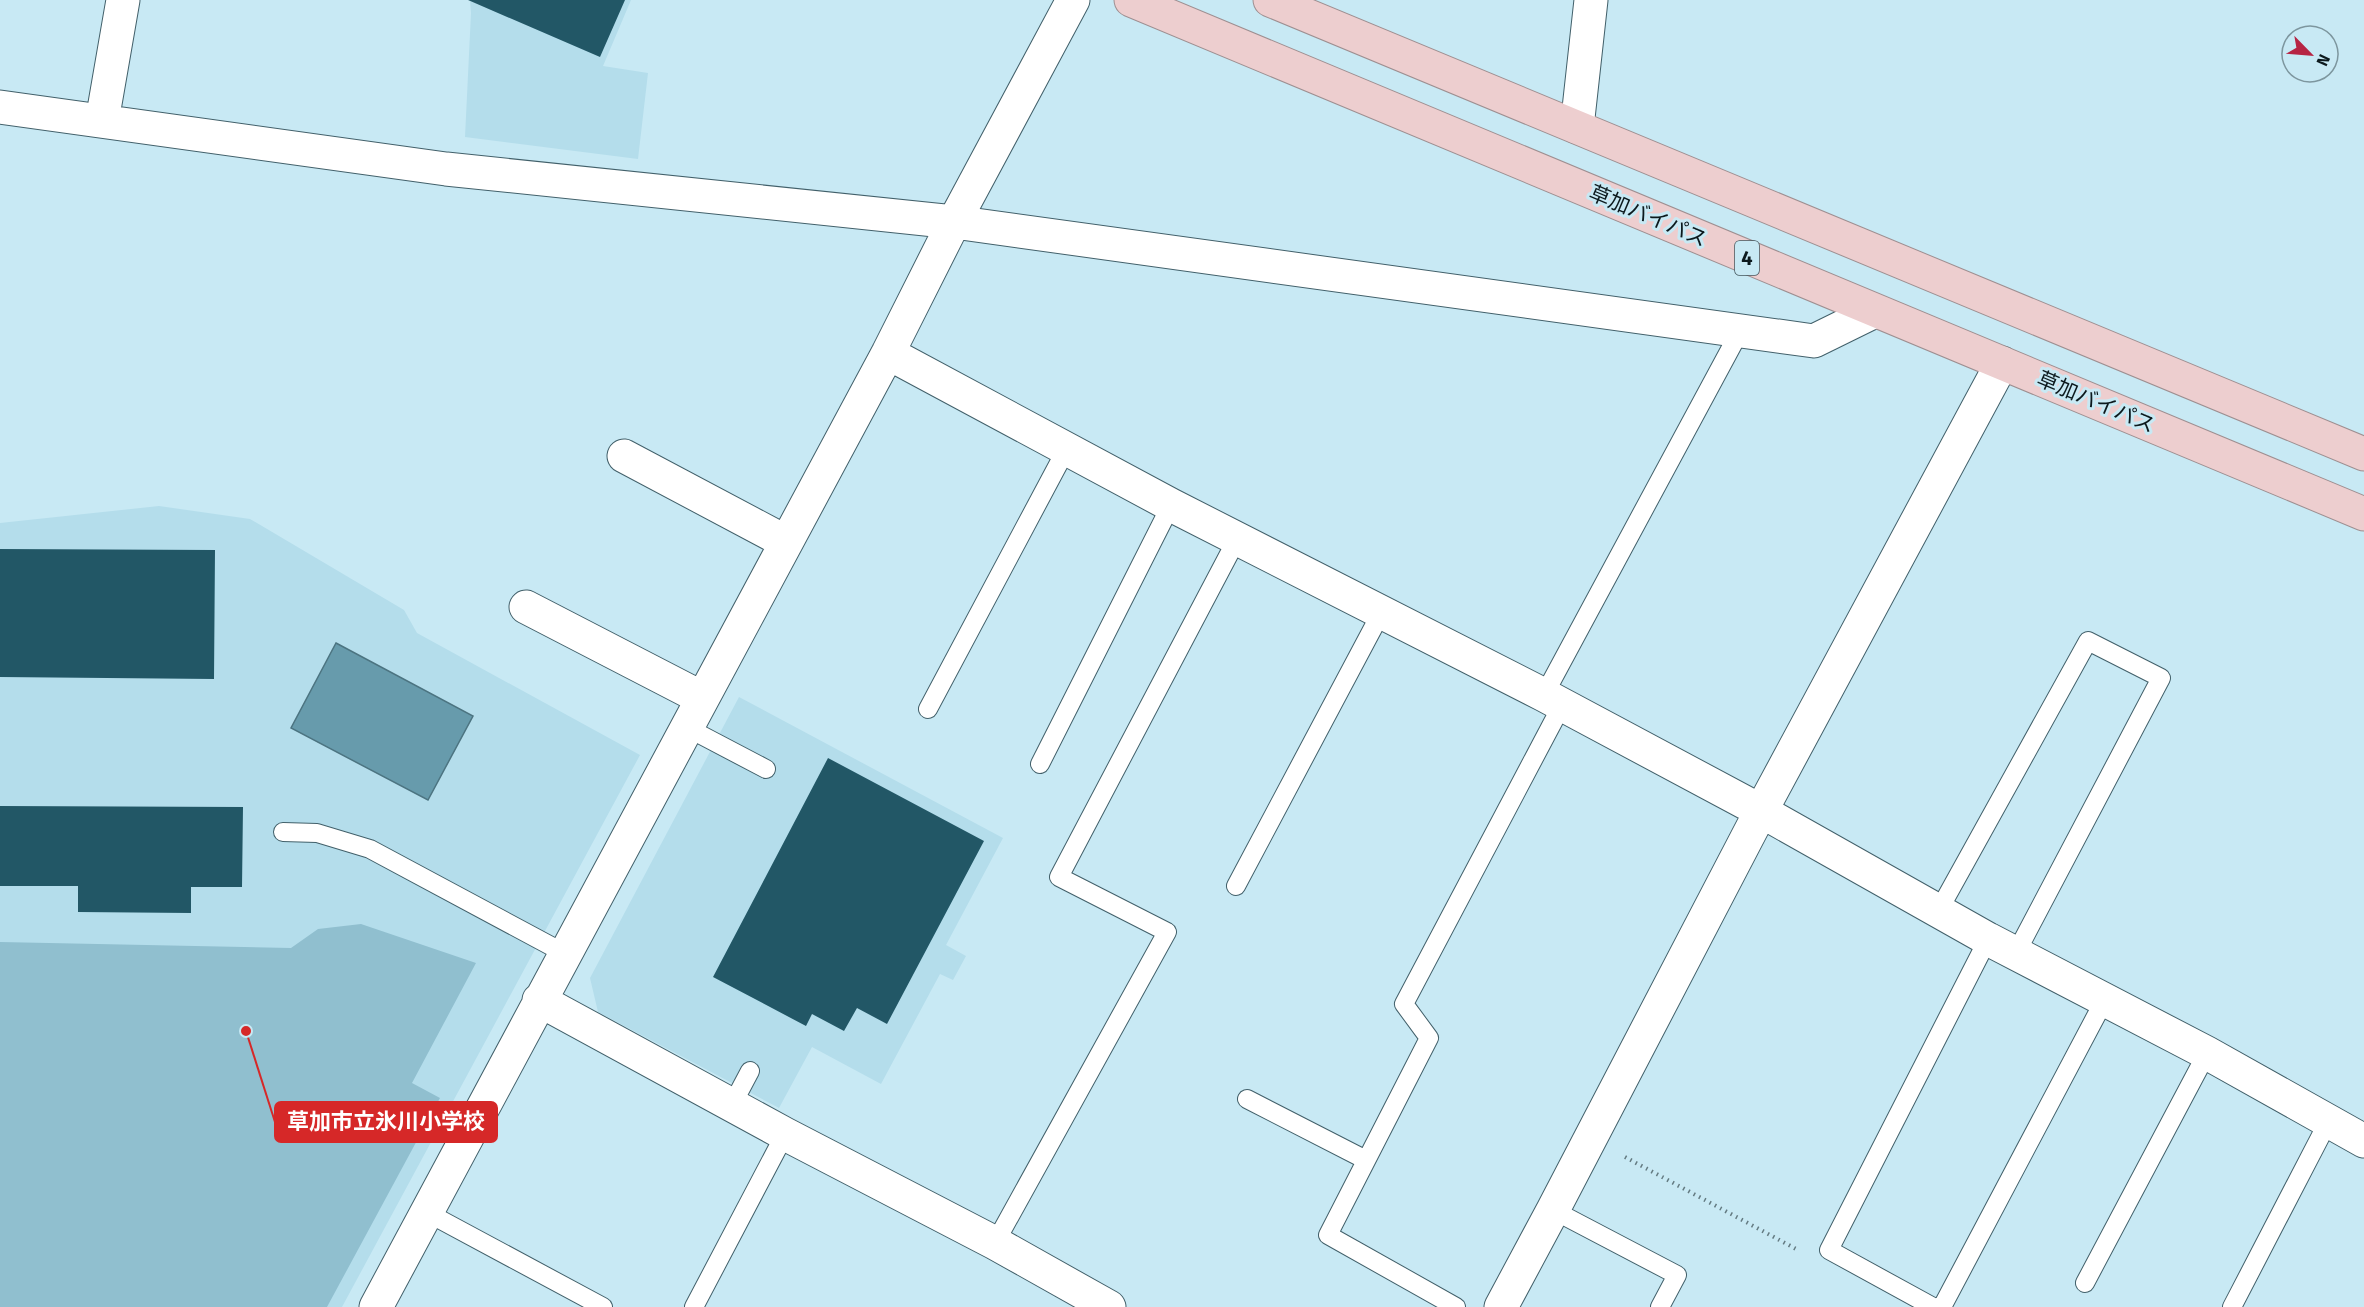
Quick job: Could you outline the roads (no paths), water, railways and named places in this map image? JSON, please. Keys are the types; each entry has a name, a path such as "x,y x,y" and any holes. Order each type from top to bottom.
{"highway":[{"name":"草加バイパス","path":"1131,0 2364,514"},
{"path":"1278,1 2364,454"}],"street":[{"path":"102,121 123,0"},
{"path":"376,1307 888,353 954,222 1073,0"},
{"path":"1576,127 1592,0"},
{"path":"0,107 447,169 954,222 1815,341 1875,311"},
{"path":"888,353 1171,505 1553,700 2002,946 2207,1053 2364,1141"},
{"path":"1501,1307 1554,1210 1761,812 2002,363"},
{"path":"624,456 786,542"},
{"path":"526,607 702,698"},
{"path":"539,1000 785,1134 995,1244 1090,1303"}],"lane":[{"path":"1456,1307 1328,1235 1429,1038 1404,1004 1553,700 1740,331"},
{"path":"928,709 1067,448"},
{"path":"1040,764 1171,505"},
{"path":"995,1244 1167,932 1059,877 1237,539"},
{"path":"1236,886 1381,613"},
{"path":"1933,1307 1829,1250 2002,946 2161,678 2088,641 1939,910"},
{"path":"686,727 766,768"},
{"path":"283,832 317,833 370,849 564,953"},
{"path":"1942,1307 2104,1000"},
{"path":"2085,1282 2207,1053"},
{"path":"732,1105 750,1071"},
{"path":"1247,1099 1366,1160"},
{"path":"2232,1307 2328,1122"},
{"path":"694,1307 785,1134"},
{"path":"1554,1210 1677,1275 1660,1307"},
{"path":"428,1213 603,1307"}],"place":[{"name":"草加市立氷川小学校","path":"246,1031"}]}
